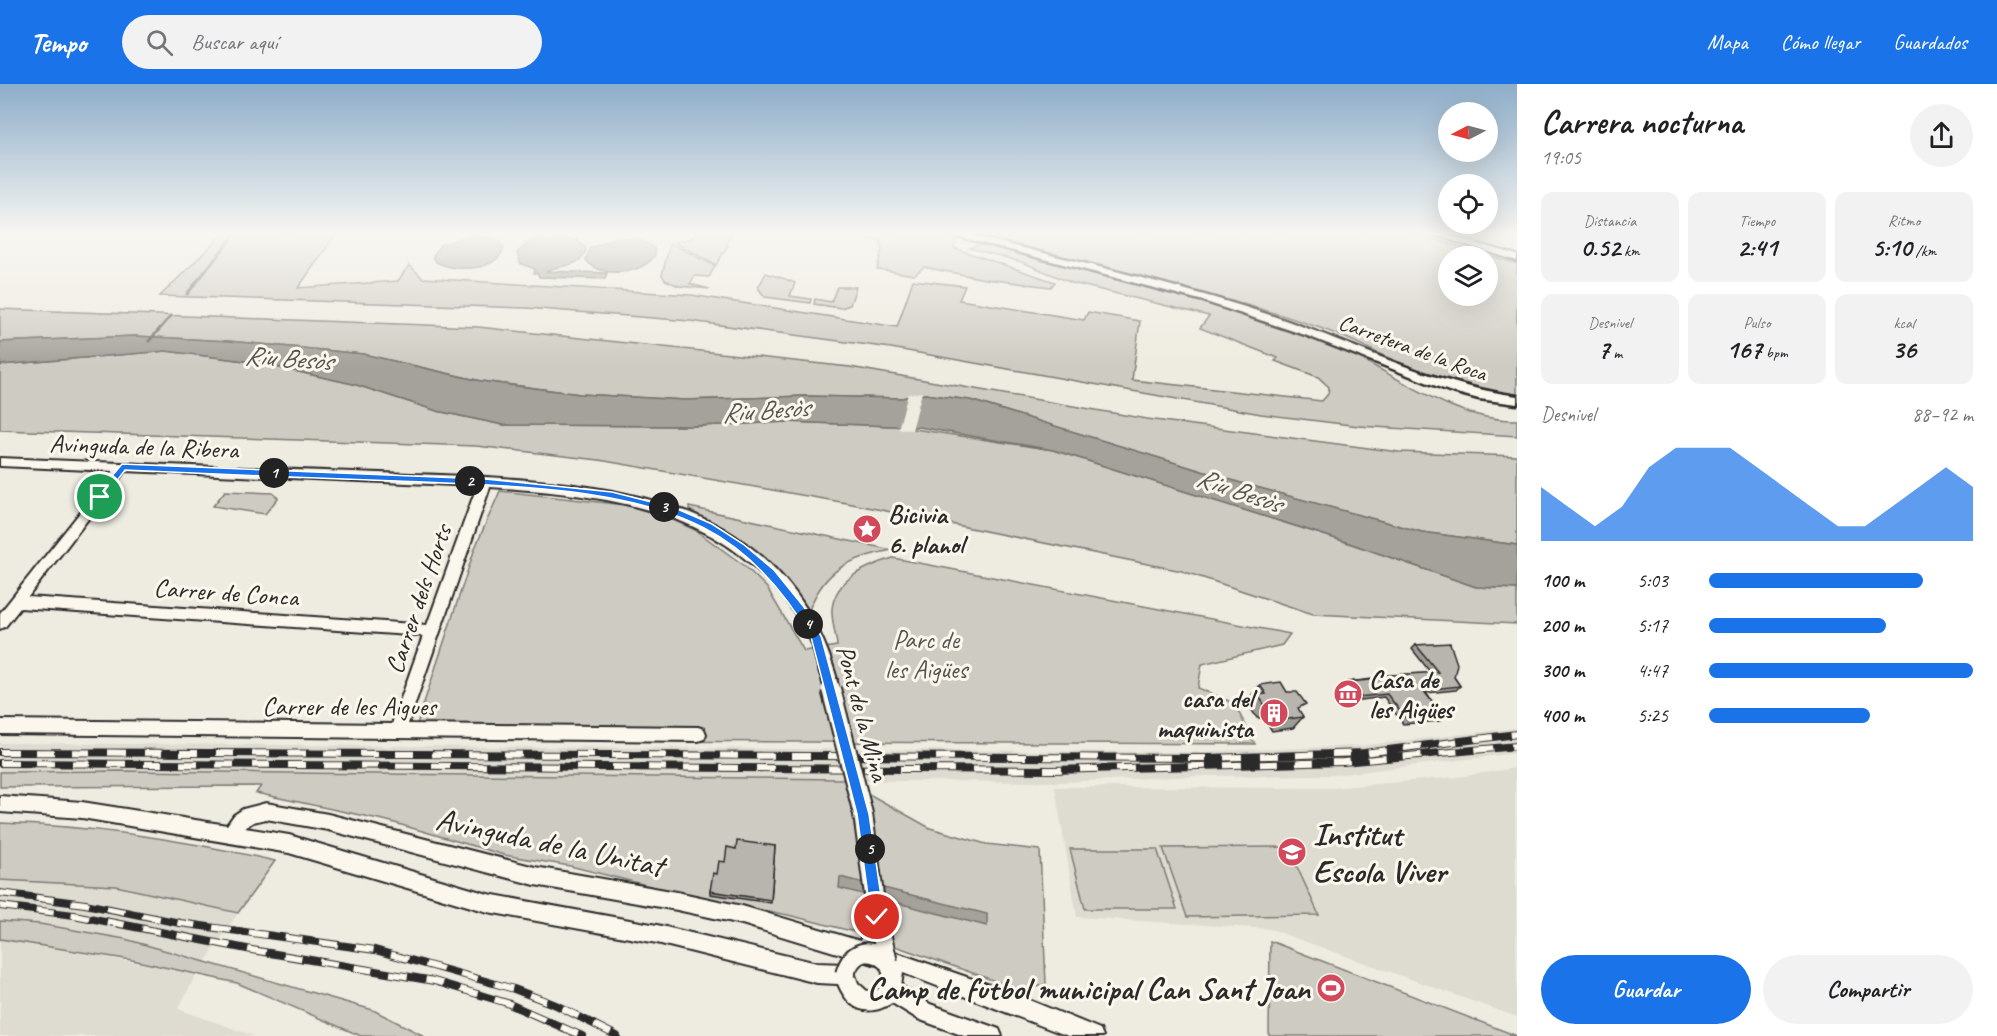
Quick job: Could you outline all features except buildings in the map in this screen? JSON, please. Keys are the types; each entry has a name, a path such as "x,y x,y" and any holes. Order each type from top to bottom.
{"street":[{"name":"Carretera de la Roca","path":"1128,277 1204,297 1309,332 1454,388 1479,395 1517,400"},
{"name":"Avinguda de la Ribera","path":"0,462 537,485 645,501"},
{"path":"0,623 122,467"},
{"name":"Carrer dels Horts","path":"397,732 430,631 485,482"},
{"name":"Pont de la Mina","path":"645,501 709,526 757,559 785,589 816,636 863,814 877,917"},
{"name":"Carrer de Conca","path":"18,602 430,631"},
{"name":"Carrer de les Aigues","path":"0,727 698,734"},
{"path":"0,804 82,810 310,848 488,903 699,943 817,973 845,974"},
{"name":"Avinguda de la Unitat","path":"232,834 240,821 249,815 266,811 328,822 535,876 742,915 908,965 1007,1001 1093,1036"},
{"path":"866,950 877,917"},
{"path":"877,917 888,962 893,972 891,991 878,1002 862,1000 849,989 845,974 852,956 866,950 882,955 888,962"},
{"path":"891,991 914,1006 992,1036"}],"shaded area":[{"path":"1517,728 1517,753 1334,775 1199,776 1061,782 0,775 0,743 1190,752 1359,746"},
{"name":"Institut Escola Viver","path":"1515,768 1517,1017 1270,929 1077,917 1055,787 1331,788 1458,777"},
{"path":"0,880 116,886 238,913 205,962 125,939 40,924 0,921"},
{"path":"0,939 197,973 178,1009 254,1036 0,1036"}],"green space":[{"path":"179,277 305,277 298,288 398,281 400,277 422,277 691,295 897,327 913,280 965,286 959,300 1084,320 1088,312 1140,321 1132,380 1322,401 1328,394 1329,387 1318,377 1275,361 1278,358 1200,328 1209,316 1072,283 1059,277 1113,277 1240,312 1321,340 1345,350 1441,402 1466,412 1491,418 1517,420 1517,436 1359,426 1261,414 891,348 690,321 527,308 160,296"},
{"path":"663,277 694,277 690,284 710,289 679,286"},
{"path":"764,277 781,277 795,283 790,296 811,299 810,303 765,297 758,288"},
{"path":"977,277 1041,277 1055,282 1051,287"},
{"path":"1134,277 1438,277 1438,306 1498,306 1498,277 1517,277 1517,401 1469,394 1447,386 1336,334 1282,315"},
{"path":"837,287 856,287 850,305 841,308 814,304 815,299 831,302"},
{"path":"0,309 478,327 850,367 1147,419 1399,452 1517,456 1517,545 1422,532 1241,483 970,400 925,394 901,398 805,396 685,400 580,394 481,381 363,354 228,341 135,336 0,342"},
{"path":"166,351 253,362 354,384 437,411 503,425 698,426 787,422 894,426 1053,450 1343,541 1476,587 1517,589 1517,624 1313,614 1182,571 847,503 599,460 476,446 0,430 0,365"},
{"path":"225,491 273,493 278,498 265,514 213,506"},
{"name":"Parc de les Aigües","path":"500,491 625,505 664,516 695,530 745,566 767,588 804,651 837,646 832,609 839,589 846,581 864,569 893,558 1290,634 1282,645 1202,664 1198,688 1234,703 1255,744 609,741 620,726 417,724 475,548"},
{"path":"689,507 892,550 852,561 841,567 823,584 809,610 769,562 743,540 689,510"},
{"path":"121,771 842,779 930,828 986,844 1040,850 1046,984 1024,991 855,932 788,915 698,898 570,866 504,855 388,821 256,793 261,786 0,787 0,772"},
{"path":"0,823 70,827 139,835 275,861 238,913 116,886 0,880"},
{"path":"1288,847 1319,915 1187,917 1163,848"},
{"path":"1070,849 1157,849 1177,909 1085,909"},
{"path":"0,921 40,924 125,939 373,1010 424,1036 361,1036 237,983 132,960 0,939"},
{"name":"Camp de futbol municipal Can Sant Joan","path":"1270,941 1517,1036 1269,1036"}],"water":[{"path":"553,277 606,277 605,279"},
{"name":"Riu Besòs","path":"135,336 228,341 363,354 481,381 580,394 685,400 805,396 901,398 925,394 970,400 1241,483 1422,532 1517,545 1517,589 1476,587 1343,541 1053,450 918,427 787,422 698,426 503,425 437,411 353,384 253,362 166,351 0,365 0,342"},
{"path":"840,877 987,914 987,926 839,888"}],"pier":[{"path":"922,392 912,430 898,429 908,394"}],"waterway":[{"path":"187,294 200,277"},
{"path":"149,341 171,316"}],"railway":[{"path":"0,752 1207,758 1364,753 1517,734"},
{"path":"0,763 1053,770 1343,762 1517,746"},
{"path":"0,893 85,904 180,923 375,950 514,989 556,1005 617,1036"},
{"path":"0,906 74,915 252,950 434,981 507,1003 582,1036"}],"place":[{"name":"Bicivia 6. planol","path":"867,529"},
{"name":"Casa de les Aigües","path":"1348,694"},
{"name":"casa del maquinista","path":"1274,713"},
{"name":"Institut Escola Viver","path":"1292,852"},
{"name":"Camp de futbol municipal Can Sant Joan","path":"1331,988"}],"route":[{"path":"100,497 122,467 485,482 537,485 645,501 709,526 757,559 785,589 816,636 863,814 870,847 877,917"}]}
